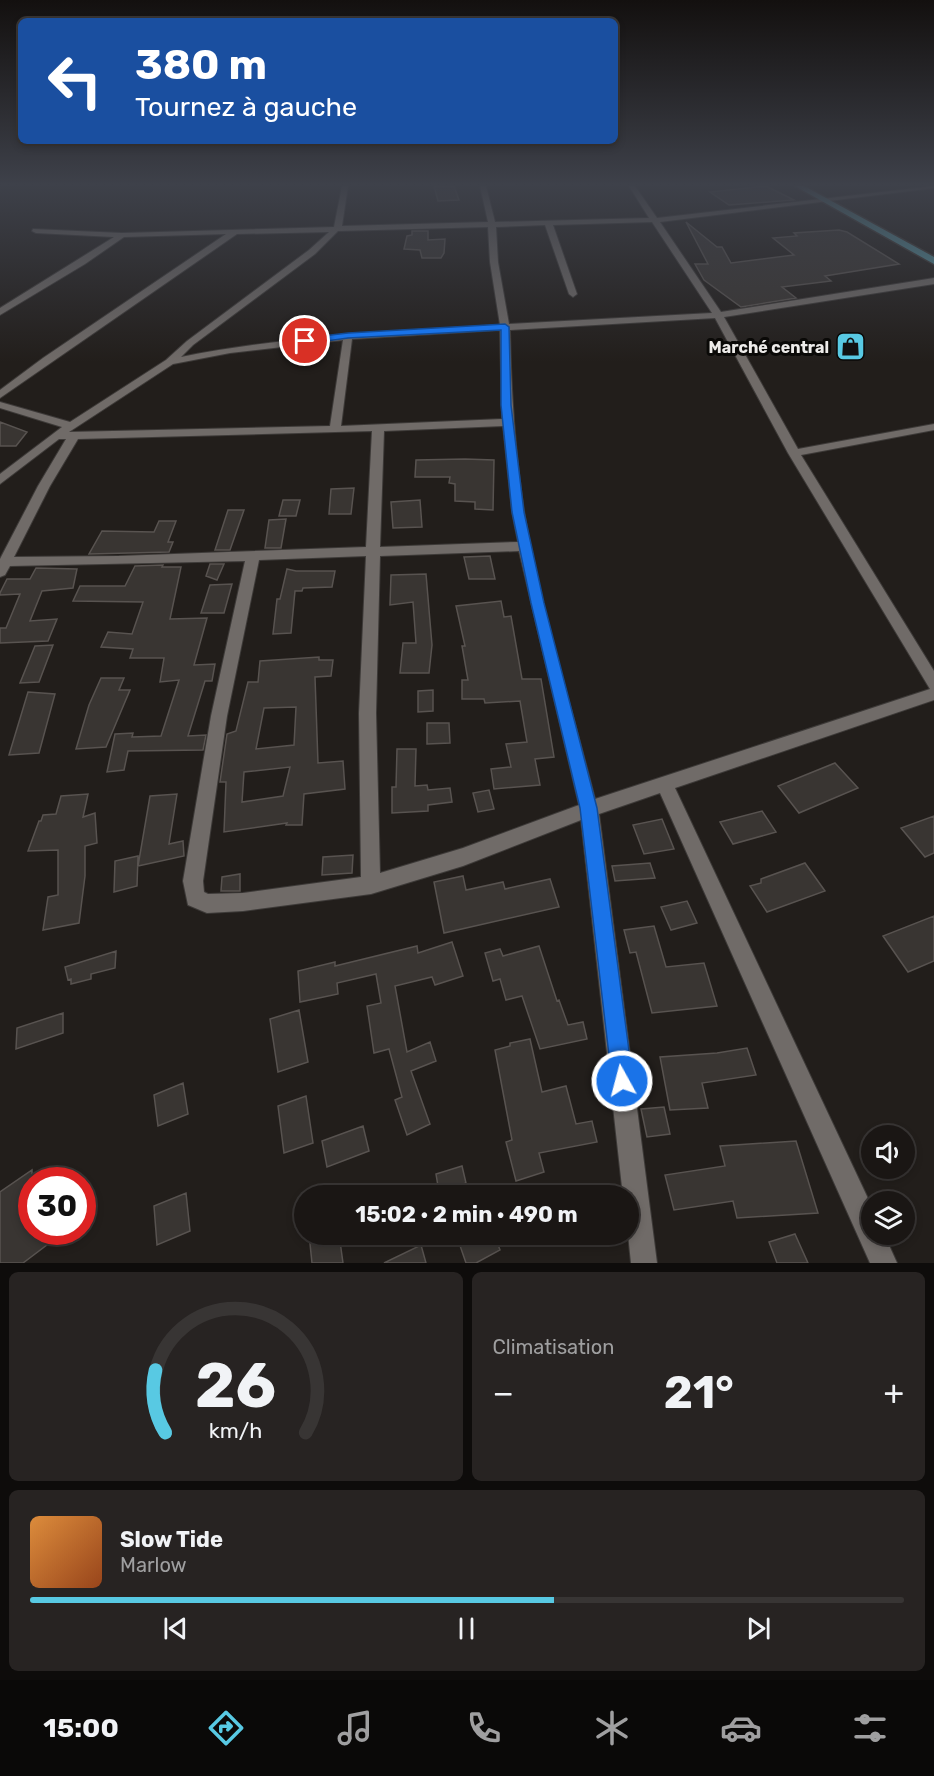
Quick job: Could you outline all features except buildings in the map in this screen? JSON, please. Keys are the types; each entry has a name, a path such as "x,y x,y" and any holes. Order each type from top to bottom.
{"main road":[{"path":"905,245 934,261"}],"street":[{"path":"0,312 107,245"},
{"path":"0,395 47,360 216,245"},
{"path":"319,245 199,336 170,362 73,431 3,567 525,546"},
{"path":"493,245 505,327 507,422 518,512 589,808 644,1263"},
{"path":"556,245 573,294"},
{"path":"671,245 718,315 794,453 934,684"},
{"path":"170,362 230,350 348,336 718,315 934,281"},
{"path":"335,429 348,336"},
{"path":"0,405 73,431"},
{"path":"0,480 56,436 73,431 335,429 507,422"},
{"path":"370,885 366,808 372,553 378,427"},
{"path":"794,453 934,427"},
{"path":"253,556 219,716 193,881 195,898 207,904 243,902 370,885 464,857 589,808 934,694"},
{"path":"664,783 884,1263"}],"place":[{"name":"Marché central","path":"850,347"}],"route":[{"path":"305,341 403,332 505,327 506,405 518,512 537,603 589,808 622,1081"}]}
